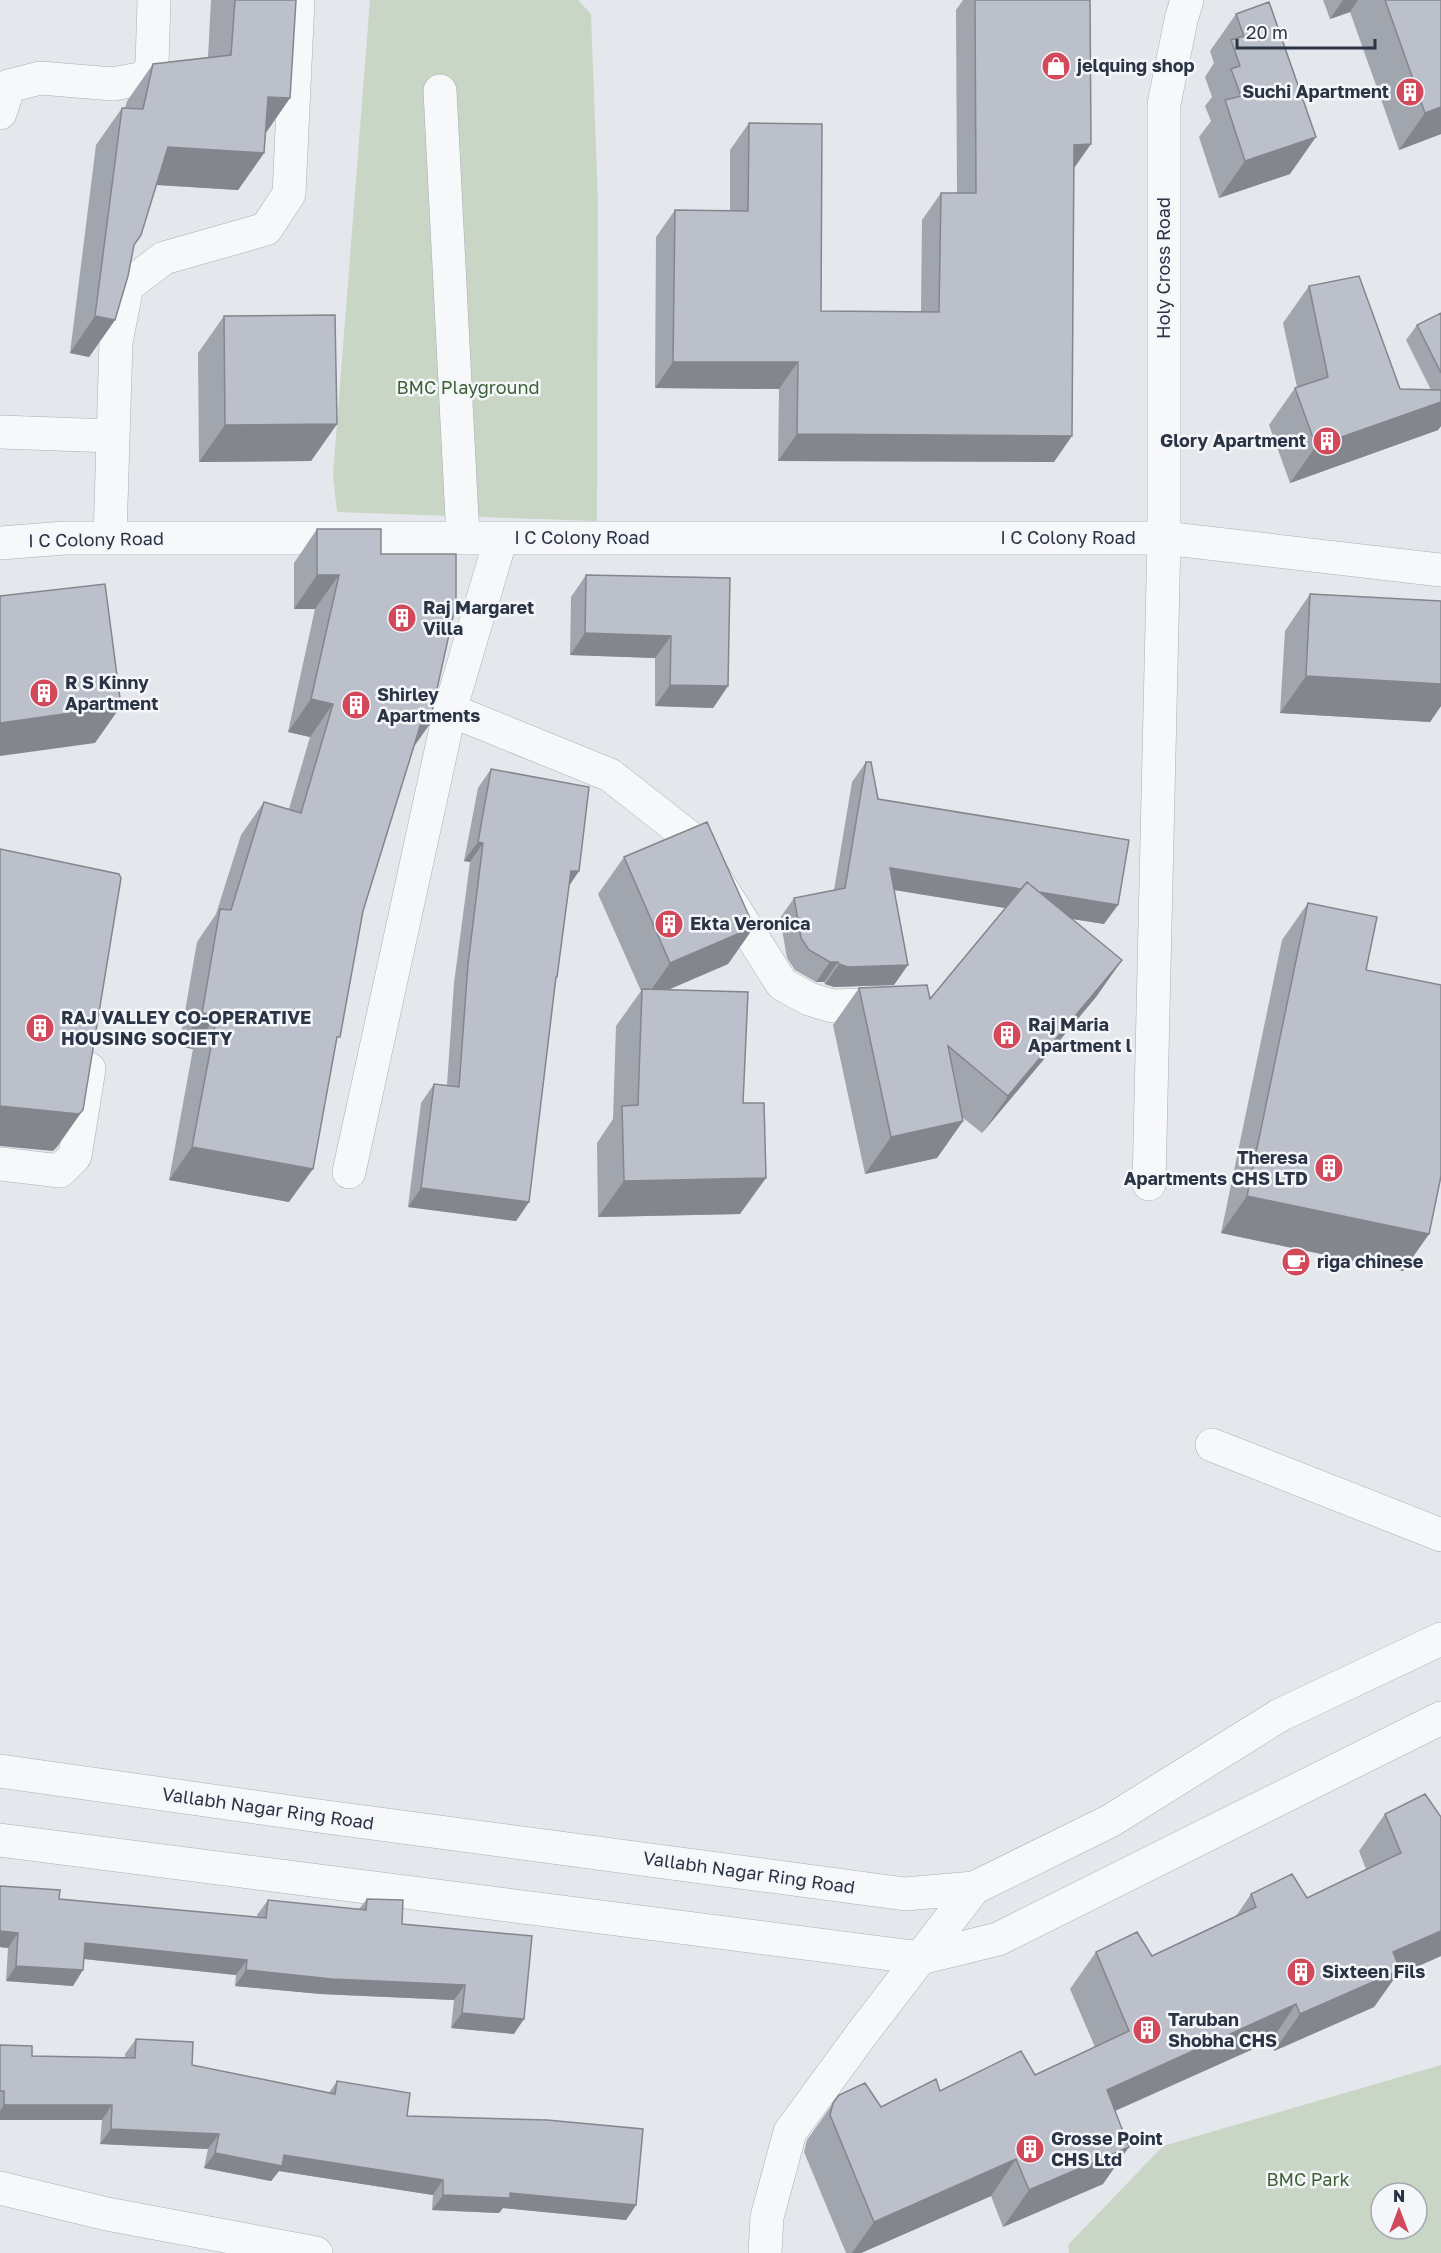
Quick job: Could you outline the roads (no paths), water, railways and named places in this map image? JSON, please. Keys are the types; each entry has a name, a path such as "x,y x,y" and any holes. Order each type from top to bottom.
{"street":[{"path":"0,113 9,86 40,78 113,84 145,78 152,65 154,0"},
{"path":"110,538 116,342 127,286 164,258 266,229 289,194 298,0"},
{"name":"Holy Cross Road","path":"1149,1184 1164,538 1164,104 1187,0"},
{"path":"440,91 463,538"},
{"path":"0,432 113,436"},
{"name":"I C Colony Road","path":"0,543 65,538 1164,538 1441,570"},
{"path":"349,1172 450,710 501,538"},
{"path":"450,710 610,775 689,837 782,984 809,999 832,1006 905,1003"},
{"path":"0,1164 60,1171 75,1156 94,1039"},
{"path":"1212,1445 1441,1535"},
{"name":"Vallabh Nagar Ring Road","path":"0,1772 905,1894 974,1888 1110,1821 1280,1715 1441,1639"},
{"path":"0,1840 921,1958 998,1939 1441,1718"},
{"path":"765,2253 766,2217 790,2132 974,1888"},
{"path":"0,2188 107,2214 316,2253"}],"place":[{"name":"jelquing shop","path":"1056,66"},
{"name":"Suchi Apartment","path":"1410,92"},
{"name":"Glory Apartment","path":"1327,441"},
{"name":"Raj Margaret Villa","path":"402,618"},
{"name":"R S Kinny Apartment","path":"44,693"},
{"name":"Shirley Apartments","path":"356,705"},
{"name":"Ekta Veronica","path":"669,924"},
{"name":"RAJ VALLEY CO-OPERATIVE HOUSING SOCIETY","path":"40,1028"},
{"name":"Raj Maria Apartment l","path":"1007,1035"},
{"name":"Theresa Apartments CHS LTD","path":"1329,1168"},
{"name":"riga chinese","path":"1296,1262"},
{"name":"Sixteen Fils","path":"1301,1972"},
{"name":"Taruban Shobha CHS","path":"1147,2030"},
{"name":"Grosse Point CHS Ltd","path":"1030,2149"}],"park label":[{"name":"BMC Playground","path":"468,388"},
{"name":"BMC Park","path":"1308,2180"}]}
